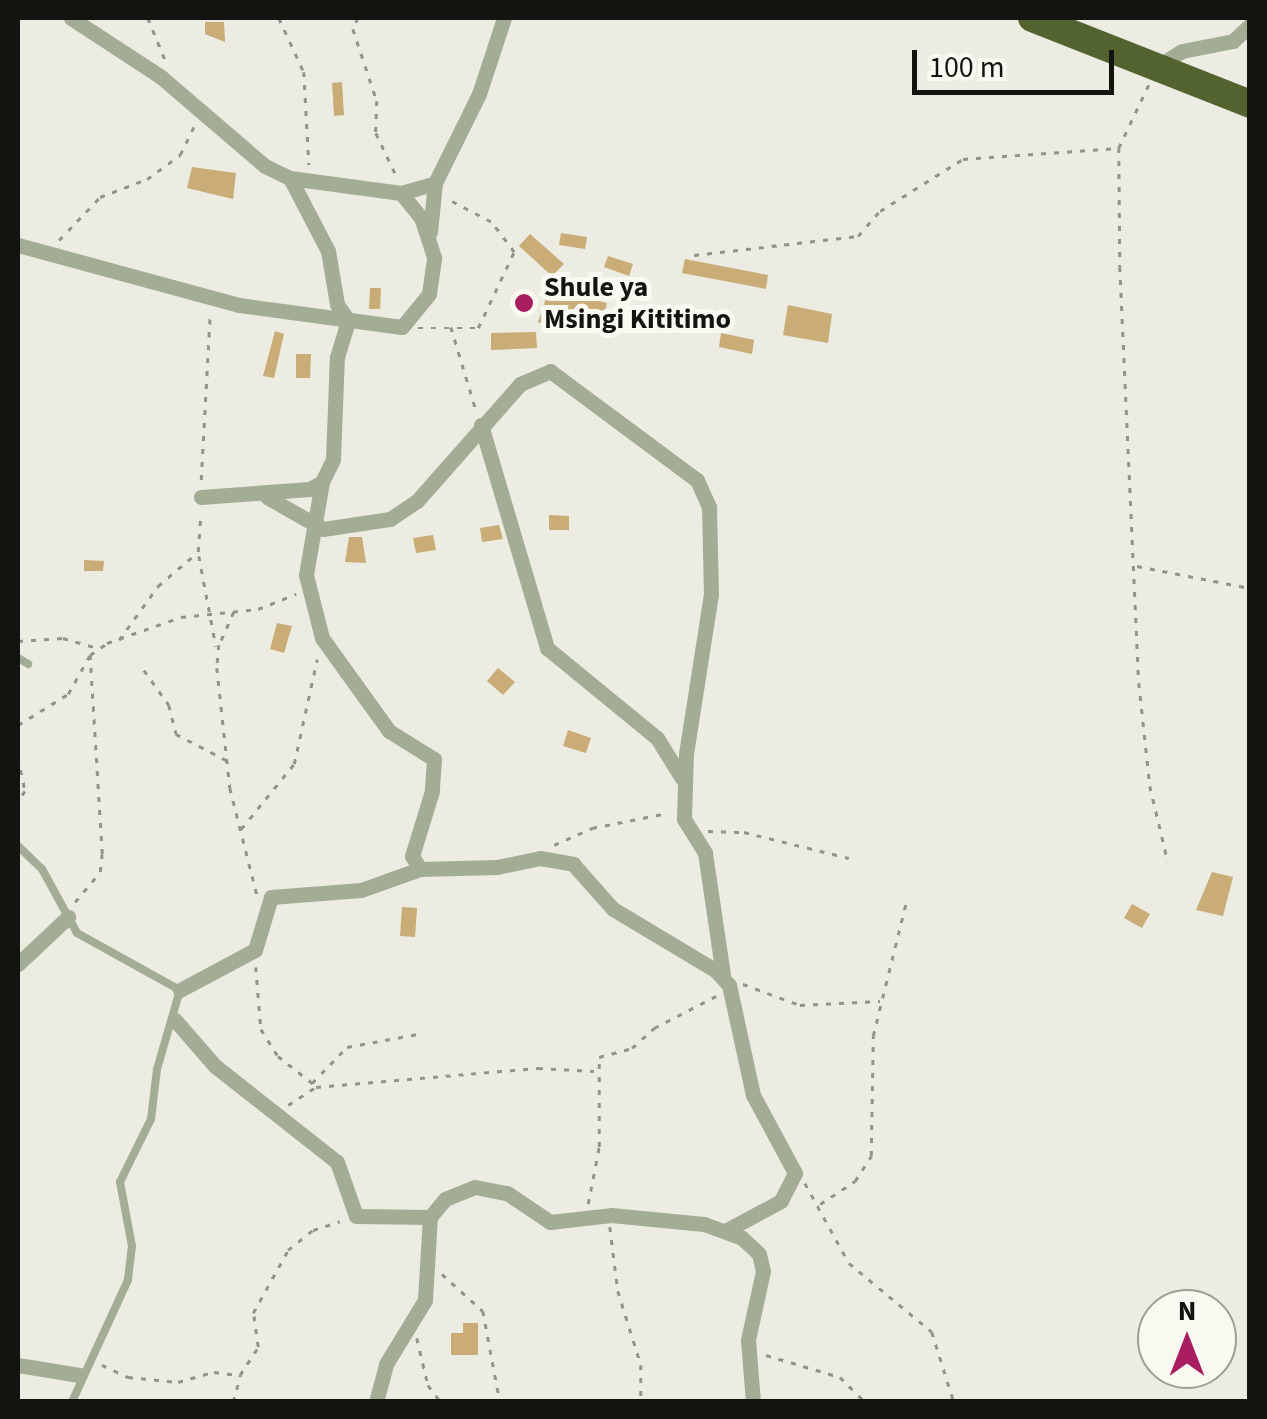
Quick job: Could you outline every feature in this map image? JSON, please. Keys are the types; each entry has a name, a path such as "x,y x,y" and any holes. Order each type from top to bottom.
{"highway":[{"path":"1032,18 1250,104"}],"street":[{"path":"71,18 178,90 251,157 290,178 401,192 436,183"},
{"path":"18,245 214,298 402,326 429,294 436,183 479,94 504,18"},
{"path":"1158,66 1182,50 1233,41 1250,25"},
{"path":"290,178 328,251 337,304 348,320"},
{"path":"401,192 430,236"},
{"path":"348,320 337,357 333,459 322,482 312,524 306,574 322,638 389,731 434,759 428,808 412,856 420,869"},
{"path":"267,497 312,524 335,528 404,512 534,373 550,371 698,480 709,507 710,594 683,780 688,828 706,853 726,981 753,1095 795,1173 781,1201 727,1230"},
{"path":"481,426 547,648 657,738 683,780"},
{"path":"201,497 267,497 322,482"},
{"path":"180,990 255,950 264,910 272,897 372,888 420,869 497,867 540,858 574,864 612,909 726,981"},
{"path":"18,964 68,917"},
{"path":"175,1020 216,1066 274,1108 343,1170 356,1216 430,1217"},
{"path":"376,1402 386,1364 412,1328 430,1267 430,1217 445,1198 475,1187 507,1192 550,1222 611,1215 727,1230 752,1246 761,1261 748,1340 753,1402"},
{"path":"18,1365 80,1375"}],"lane":[{"path":"18,658 28,664"},
{"path":"18,846 42,869 68,917 88,943 128,958 180,990 175,1020 159,1059 150,1119 120,1182 132,1246 128,1280 94,1354 80,1375 72,1402"}],"path":[{"path":"148,18 178,90"},
{"path":"279,18 306,84 307,181"},
{"path":"358,18 353,29 377,101 376,133 401,192"},
{"path":"1158,66 1119,148 1136,566 1150,786 1168,862"},
{"path":"40,252 100,197 147,179 180,156 194,132 196,107"},
{"path":"694,255 855,237 880,211 963,158 1033,156 1091,145 1119,148"},
{"path":"402,326 472,331 481,324 514,252 501,230 450,201 436,183"},
{"path":"214,298 206,330 198,552 212,614 240,830 249,878 264,910"},
{"path":"451,327 481,426"},
{"path":"119,640 158,586 198,552"},
{"path":"1136,566 1250,588"},
{"path":"18,725 68,694 97,648 181,617 283,604 306,574"},
{"path":"217,653 234,612"},
{"path":"18,641 63,638 97,648"},
{"path":"240,830 294,764 322,638"},
{"path":"68,917 100,872 90,654"},
{"path":"144,670 169,704 176,734 229,761"},
{"path":"18,757 25,791 18,803"},
{"path":"540,858 577,832 611,828 655,812 688,828 744,832 848,858"},
{"path":"820,1204 855,1181 871,1156 870,1060 906,903"},
{"path":"255,950 261,1030 278,1056 314,1085 538,1068 594,1072"},
{"path":"577,1217 597,1172 602,1106 594,1072 602,1052 632,1048 654,1028 726,981 800,1005 882,1001"},
{"path":"274,1108 314,1085 347,1046 418,1034"},
{"path":"795,1173 820,1204 849,1264 932,1332 954,1402"},
{"path":"611,1215 618,1292 641,1364 641,1402"},
{"path":"233,1402 240,1375 258,1347 253,1314 288,1250 313,1230 356,1216"},
{"path":"430,1267 464,1288 483,1311 498,1401"},
{"path":"412,1328 428,1363 428,1385 442,1402"},
{"path":"748,1340 780,1364 840,1377 865,1402"},
{"path":"94,1354 128,1377 188,1382 214,1372 240,1375"}],"building":[{"path":"205,22 224,22 225,42 205,34"},
{"path":"342,82 344,115 334,116 332,83"},
{"path":"192,167 236,173 233,199 187,188"},
{"path":"561,233 587,237 585,249 559,245"},
{"path":"530,234 564,264 552,276 519,246"},
{"path":"608,256 633,264 629,276 604,267"},
{"path":"685,259 768,275 766,289 682,273"},
{"path":"370,288 381,288 380,309 369,309"},
{"path":"549,289 607,303 602,323 557,313 552,327 538,322"},
{"path":"788,305 832,314 828,343 783,335"},
{"path":"275,331 284,334 274,378 263,376"},
{"path":"536,332 537,348 491,350 491,333"},
{"path":"721,333 754,340 752,354 719,347"},
{"path":"296,354 311,354 310,378 296,378"},
{"path":"549,515 569,516 569,530 549,530"},
{"path":"499,525 503,539 482,542 480,528"},
{"path":"433,535 436,550 416,553 413,538"},
{"path":"349,537 362,537 366,563 345,562"},
{"path":"84,560 104,561 103,571 84,571"},
{"path":"277,623 292,626 284,653 270,649"},
{"path":"498,668 515,682 503,695 487,681"},
{"path":"568,730 591,738 586,753 563,746"},
{"path":"1212,872 1233,877 1223,916 1196,910"},
{"path":"1132,904 1150,914 1142,928 1124,918"},
{"path":"402,907 417,908 415,937 400,936"},
{"path":"463,1323 478,1323 478,1355 451,1355 451,1333 463,1333"}],"place":[{"name":"Shule ya Msingi Kititimo","path":"524,303"}]}
